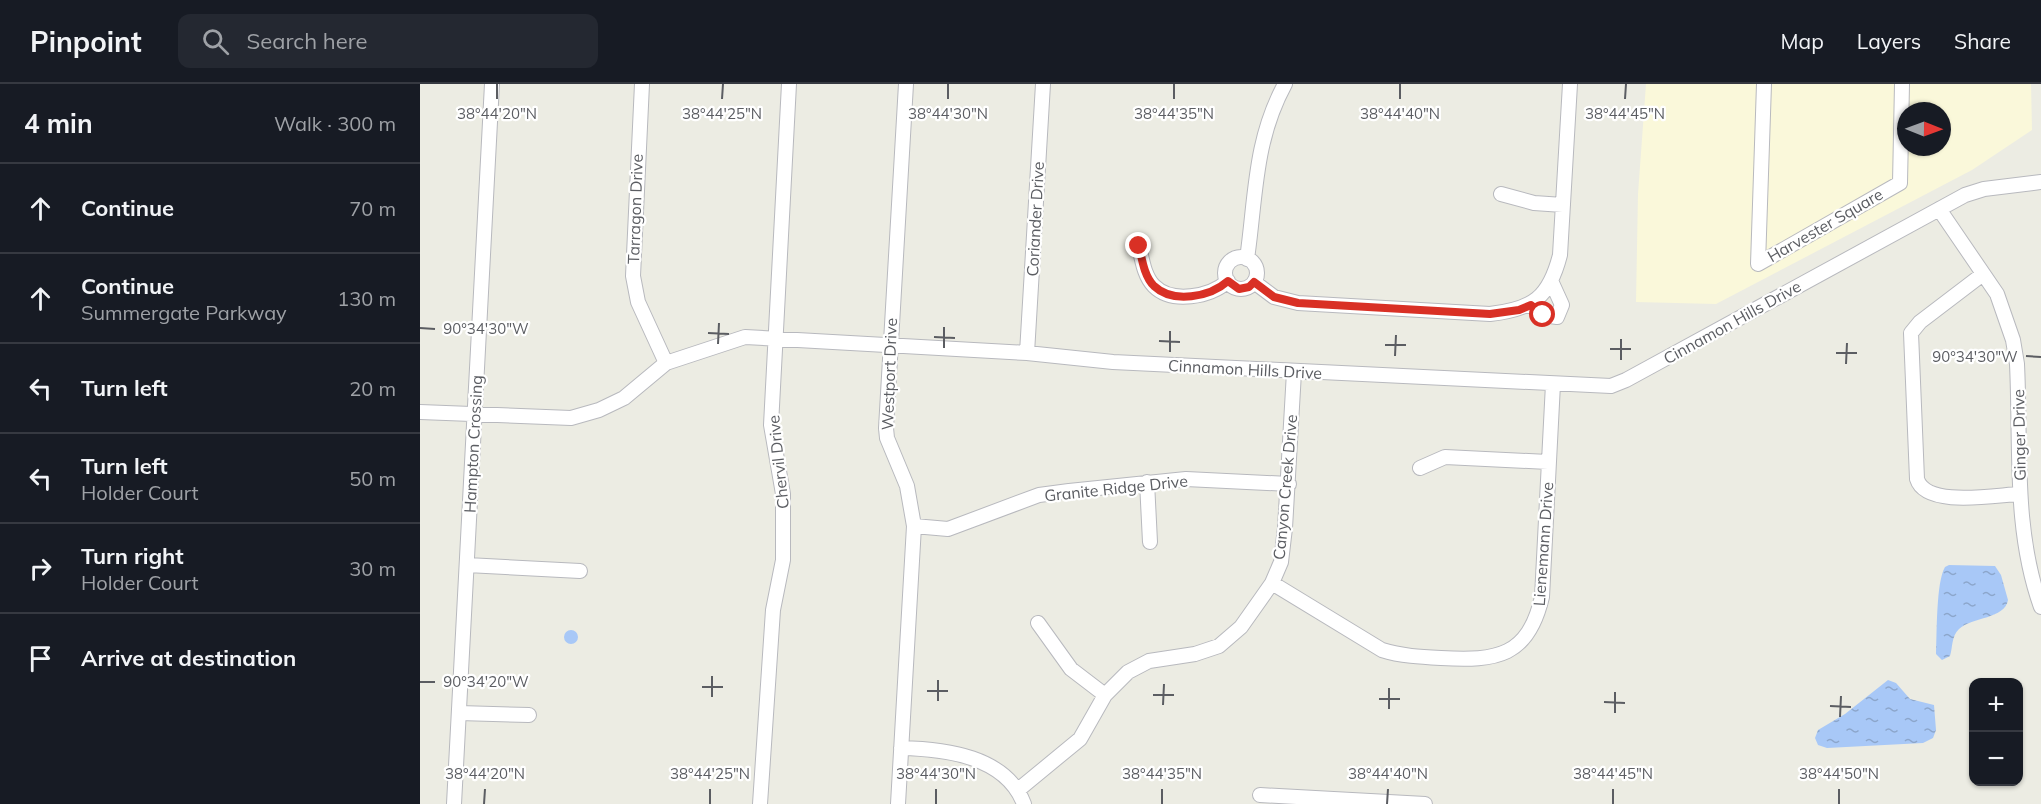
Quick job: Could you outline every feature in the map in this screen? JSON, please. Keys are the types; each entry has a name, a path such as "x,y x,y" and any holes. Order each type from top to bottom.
{"street":[{"name":"Hampton Crossing","path":"454,804 492,84"},
{"name":"Tarragon Drive","path":"642,84 633,276 638,302 666,363"},
{"name":"Chervil Drive","path":"760,804 773,610 783,560 783,494 771,425 789,84"},
{"name":"Westport Drive","path":"898,804 914,526 907,486 887,438 889,347 906,84"},
{"name":"Coriander Drive","path":"1027,353 1042,84"},
{"path":"1247,259 1257,162 1269,103 1285,84"},
{"path":"1254,282 1274,297 1298,303 1490,314 1519,310 1531,305 1552,283 1560,255 1570,84"},
{"name":"Harvester Square","path":"1764,84 1758,264 1900,183 1902,84"},
{"name":"Cinnamon Hills Drive","path":"420,412 571,418 599,410 624,398 666,363 745,338 1027,353 1113,362 1611,386 1626,380 1965,195 1983,189 2041,182"},
{"path":"1501,194 1534,203 1563,205"},
{"name":"Ginger Drive","path":"1940,209 2001,303 2015,352 2020,494 2026,556 2041,607"},
{"path":"1139,246 1147,277 1155,287 1176,295 1200,297 1228,281"},
{"path":"1236,258 1247,259 1257,270 1254,282 1249,287 1239,289 1228,281 1226,275 1228,264 1236,258"},
{"path":"1983,274 1920,322 1911,333 1917,479 1926,492 1936,496 2020,494"},
{"path":"1531,305 1543,315 1557,317 1562,304 1552,283"},
{"name":"Canyon Creek Drive","path":"1018,789 1080,739 1105,695 1128,672 1149,661 1195,654 1219,646 1241,627 1272,583 1281,562 1289,484 1294,372"},
{"name":"Lienemann Drive","path":"1272,583 1382,650 1397,655 1475,660 1494,657 1522,642 1536,623 1542,597 1553,384"},
{"path":"1420,468 1445,457 1548,462"},
{"name":"Granite Ridge Drive","path":"914,526 948,529 1039,495 1186,479 1289,484"},
{"path":"1147,483 1150,542"},
{"path":"466,565 580,571"},
{"path":"1038,623 1071,669 1105,695"},
{"path":"459,713 529,715"},
{"path":"901,748 928,748 975,758 1018,789 1024,804"},
{"path":"1260,795 1335,801 1425,804"}],"shaded area":[{"path":"1646,84 2031,84 2032,130 1972,170 1716,304 1636,302 1638,194"}],"water":[{"path":"1949,565 1995,566 2001,575 2008,600 2001,611 1959,629 1953,639 1950,656 1942,660 1936,654 1938,609 1942,574 1945,567"},
{"path":"571,630 576,632 578,637 576,642 571,644 566,642 564,637 566,632"},
{"path":"1888,680 1896,683 1910,699 1934,705 1936,730 1933,738 1923,743 1827,748 1818,745 1815,738 1818,730 1845,714"}],"route":[{"path":"1139,246 1147,277 1155,287 1176,295 1200,297 1228,281 1239,289 1249,287 1254,282 1274,297 1298,303 1490,314 1519,310 1531,305 1543,315"}]}
